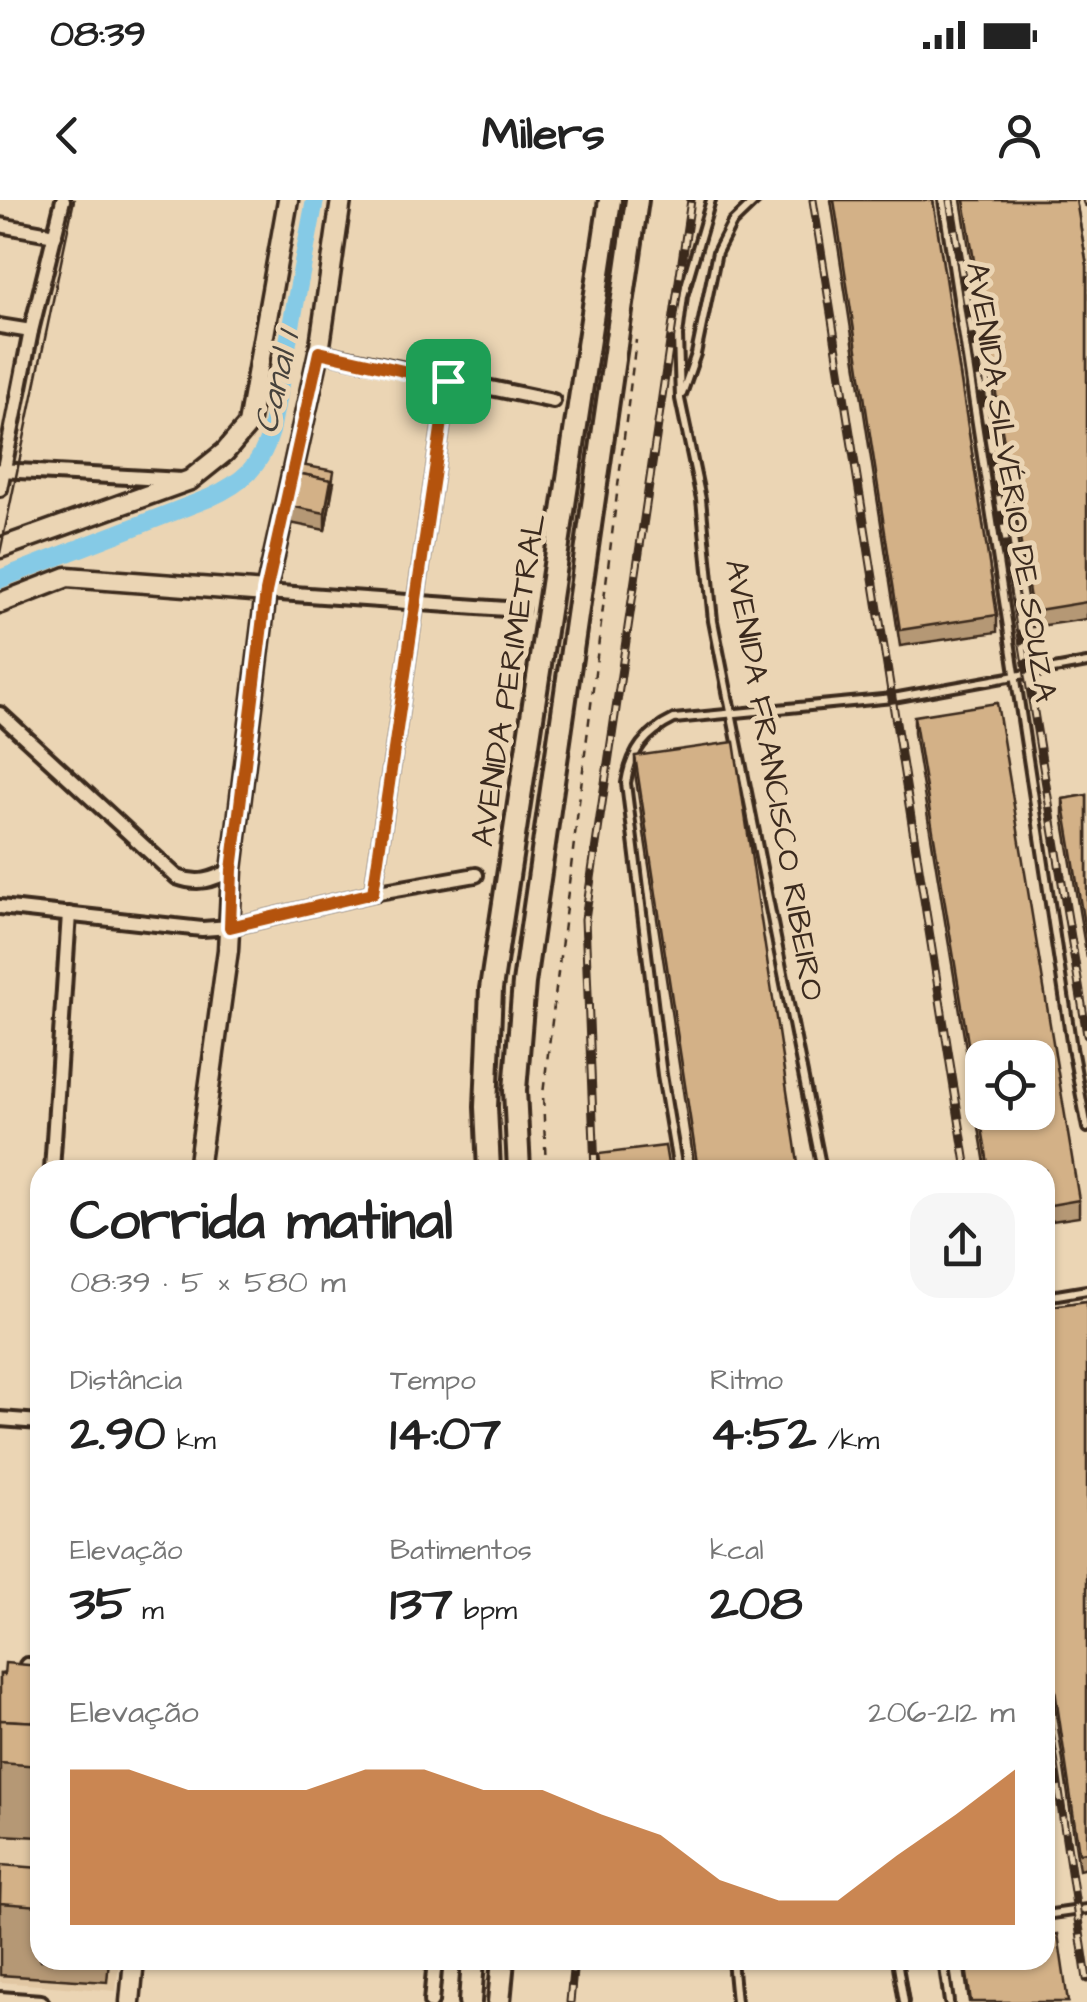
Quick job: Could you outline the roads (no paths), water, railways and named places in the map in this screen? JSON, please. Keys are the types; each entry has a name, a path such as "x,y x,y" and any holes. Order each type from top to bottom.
{"main road":[{"name":"AVENIDA PERIMETRAL","path":"489,1160 486,1107 491,989 610,200"},
{"name":"AVENIDA PERIMETRAL","path":"518,1160 515,1090 524,983 637,200"},
{"path":"470,2002 472,1970"},
{"path":"499,2002 502,1970"}],"street":[{"path":"0,489 31,331 63,200"},
{"path":"0,548 190,480 225,452 248,424 288,200"},
{"path":"199,1160 230,927 232,870 266,592 319,352 341,200"},
{"path":"0,225 56,235"},
{"path":"0,326 31,331"},
{"path":"319,352 554,401"},
{"path":"373,893 448,381"},
{"path":"1,471 190,480"},
{"path":"0,603 67,577 520,610"},
{"path":"0,714 177,877 210,881 232,870"},
{"path":"0,906 202,928 230,927 373,893 476,875"},
{"path":"53,1160 69,914"},
{"path":"0,1419 30,1421"},
{"path":"130,2002 133,1970"},
{"path":"431,2002 434,1970"},
{"path":"0,1999 40,2002"}],"lane":[{"name":"AVENIDA FRANCISCO RIBEIRO","path":"712,200 682,296 678,336 680,400 701,499 713,621 820,1160"},
{"path":"680,400 696,354 717,252 732,223 756,200"},
{"name":"AVENIDA SILVÉRIO DE SOUZA","path":"943,200 1087,1128"},
{"path":"676,1160 626,783 629,763 639,744 656,728 674,719 893,698 1087,663"},
{"path":"1055,1295 1087,1290"},
{"path":"1055,1914 1087,1909"},
{"path":"733,1970 736,2002"},
{"path":"899,1970 904,2002"},
{"path":"944,1970 949,2002"}],"waterway":[{"name":"Canal 1","path":"0,579 209,498 240,480 256,464 271,431 315,200"}],"tram line":[{"path":"0,553 74,200"}],"railway":[{"path":"595,1160 585,919 691,200"},
{"path":"813,200 965,1160"},
{"path":"950,200 1087,1035"},
{"path":"1055,1765 1087,1979"},
{"path":"570,2002 573,1970"}]}
